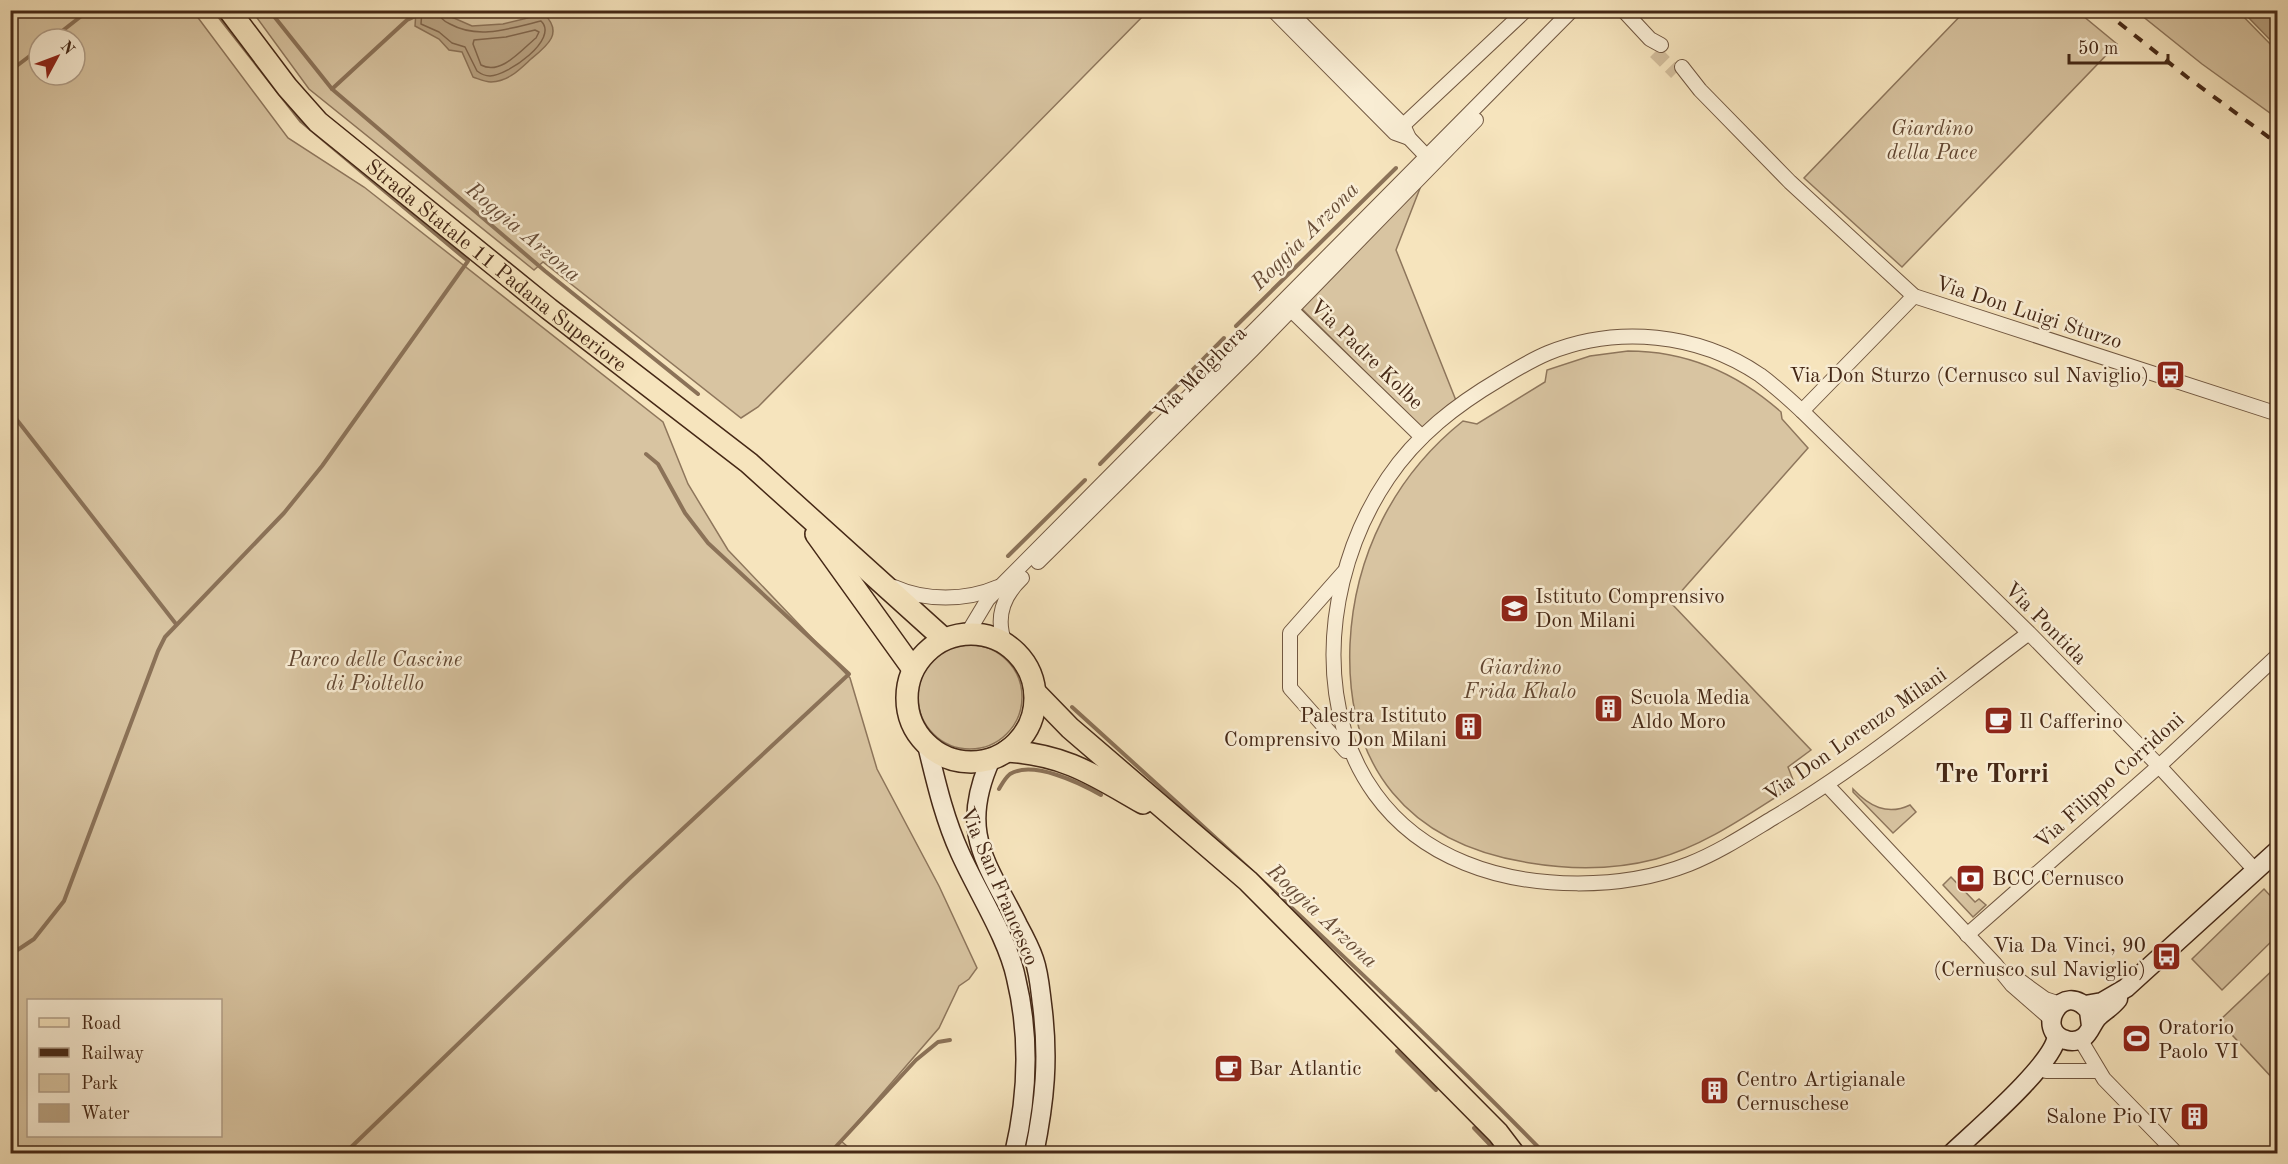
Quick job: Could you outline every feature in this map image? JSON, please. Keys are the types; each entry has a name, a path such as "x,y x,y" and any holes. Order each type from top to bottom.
{"main road":[{"name":"Strada Statale 11 Padana Superiore","path":"229,10 287,87 318,122 341,143 549,309 749,463 944,639"},
{"name":"Strada Statale 11 Padana Superiore","path":"789,497 914,669"},
{"path":"999,755 1020,740 1029,725 1034,709 1035,692 1027,667 1018,654 1005,643 985,635 967,634 944,639 926,651 914,669 907,688 908,712 916,731 927,745 941,755 957,760 974,762 999,755 1042,755 1075,765 1188,829"},
{"path":"1035,692 1070,728 1248,881 1498,1133 1522,1154"},
{"path":"1498,1133 1514,1154"}],"street":[{"path":"1273,10 1430,160"},
{"path":"1288,10 1402,132"},
{"path":"1402,132 1526,10"},
{"name":"Via Melghera","path":"1430,160 1572,10"},
{"name":"Via Melghera","path":"1005,643 999,627 1000,615 1012,587 1112,491 1287,306 1581,10"},
{"path":"1623,10 1655,45"},
{"name":"Via Don Luigi Sturzo","path":"1679,70 1790,182 1914,296 2277,414"},
{"path":"1802,411 1914,296"},
{"name":"Via Melghera","path":"967,634 988,599 1287,306"},
{"name":"Via Padre Kolbe","path":"1287,306 1422,437"},
{"name":"Via Don Lorenzo Milani","path":"1353,758 1340,720 1334,680 1336,619 1354,542 1376,498 1398,465 1422,437 1461,403 1532,360 1578,343 1619,336 1668,339 1715,352 1759,375 1802,411"},
{"name":"Via Pontida","path":"1802,411 2029,633 2159,766 2255,870"},
{"name":"Via Don Lorenzo Milani","path":"1346,571 1290,633 1290,688 1353,758 1369,785 1388,810 1410,831 1435,848 1482,869 1567,883 1620,881 1651,876 1681,867 1729,844 1827,785 2029,633"},
{"name":"Via Melghera","path":"880,580 910,594 932,598 988,591 1007,581"},
{"name":"Via Filippo Corridoni","path":"1967,934 2159,766 2277,655"},
{"name":"Via San Francesco","path":"927,745 945,818 1007,951 1016,978 1026,1037 1027,1070 1021,1122 1014,1154"},
{"name":"Via San Francesco","path":"999,755 979,790 976,811 977,839 984,859 1034,958 1039,976 1046,1033 1046,1075 1034,1154"},
{"path":"1827,785 1995,964 2045,999 2069,1041 2082,1035 2092,1018 2085,1005"},
{"path":"2023,1086 2046,1071 2096,1019 2114,1004 2126,988 2277,850"},
{"path":"1951,1154 2023,1086 2051,1052 2056,1019 2072,1001 2085,1005 2102,1002 2126,988"},
{"path":"2082,1035 2098,1071 2177,1154"},
{"path":"2046,1071 2098,1071"}],"green space":[{"name":"Parco delle Cascine di Pioltello","path":"10,11 193,11 288,138 364,187 663,422 688,484 728,550 850,678 877,769 939,886 977,968 969,979 959,986 939,1028 841,1141 855,1153 11,1153"},
{"path":"252,11 1148,11 758,407 741,418 543,262 534,270 309,89"},
{"name":"Giardino della Pace","path":"1965,11 2077,11 2117,44 1902,267 1804,178"},
{"path":"2136,11 2238,11 2277,51 2277,118 2202,64"},
{"path":"1424,178 1396,250 1457,403 1425,431 1299,306"},
{"name":"Giardino Frida Khalo","path":"1628,351 1671,355 1691,360 1729,376 1747,386 1781,412 1782,419 1808,448 1671,603 1811,750 1788,767 1795,785 1711,837 1675,853 1640,863 1577,868 1530,863 1487,853 1450,838 1418,818 1392,792 1373,762 1359,727 1351,688 1350,644 1353,611 1360,580 1369,549 1398,493 1438,443 1463,421 1477,424 1545,382 1547,370 1590,356"},
{"path":"970,645 990,649 1007,660 1018,677 1022,697 1018,717 1007,734 990,745 970,749 950,745 933,734 922,717 918,697 922,677 933,660 950,649"},
{"path":"1853,789 1865,800 1879,808 1894,810 1910,805 1916,812 1893,833 1853,792"},
{"path":"1951,877 1975,902 1979,899 1986,905 1973,917 1943,885"},
{"path":"2264,889 2277,903 2277,936 2222,990 2192,959"},
{"path":"2277,966 2277,1083 2219,1021"}],"water":[{"path":"416,11 438,11 472,26 503,24 544,14 553,27 553,33 543,49 518,71 503,80 489,82 473,77 462,52 449,50 439,39 415,26"},
{"path":"2242,11 2277,11 2277,47 2246,15"}],"waterway":[{"path":"67,27 89,10"},
{"path":"10,955 34,939 64,901 165,637 284,513 322,466 468,261 301,121 214,10"},
{"path":"269,10 332,89 407,20 416,16"},
{"path":"10,71 27,58"},
{"name":"Roggia Arzona","path":"332,89 545,271 698,394"},
{"name":"Roggia Arzona","path":"1236,326 1396,168"},
{"name":"Roggia Arzona","path":"1100,464 1224,338"},
{"path":"10,411 176,624"},
{"path":"344,1154 630,878 849,674 708,543 685,513 658,464 646,454"},
{"name":"Roggia Arzona","path":"1008,556 1085,480"},
{"name":"Roggia Arzona","path":"1072,707 1371,983 1545,1154"},
{"path":"999,789 1010,774 1020,770 1031,770 1056,775 1101,795"},
{"path":"829,1154 916,1060 938,1042 950,1040"},
{"path":"1397,1051 1436,1090"},
{"path":"1474,1128 1499,1154"}],"tunnel":[{"path":"1655,52 1676,73"}],"railway":[{"path":"2103,10 2187,77 2278,144"}],"place":[{"name":"Via Don Sturzo (Cernusco sul Naviglio)","path":"2170,375"},
{"name":"Istituto Comprensivo Don Milani","path":"1514,608"},
{"name":"Scuola Media Aldo Moro","path":"1609,709"},
{"name":"Il Cafferino","path":"1998,721"},
{"name":"Palestra Istituto Comprensivo Don Milani","path":"1468,727"},
{"name":"BCC Cernusco","path":"1971,878"},
{"name":"Via Da Vinci, 90 (Cernusco sul Naviglio)","path":"2167,957"},
{"name":"Oratorio Paolo VI","path":"2137,1039"},
{"name":"Bar Atlantic","path":"1228,1068"},
{"name":"Centro Artigianale Cernuschese","path":"1715,1091"},
{"name":"Salone Pio IV","path":"2194,1116"}],"district":[{"name":"Tre Torri","path":"1992,773"}]}
